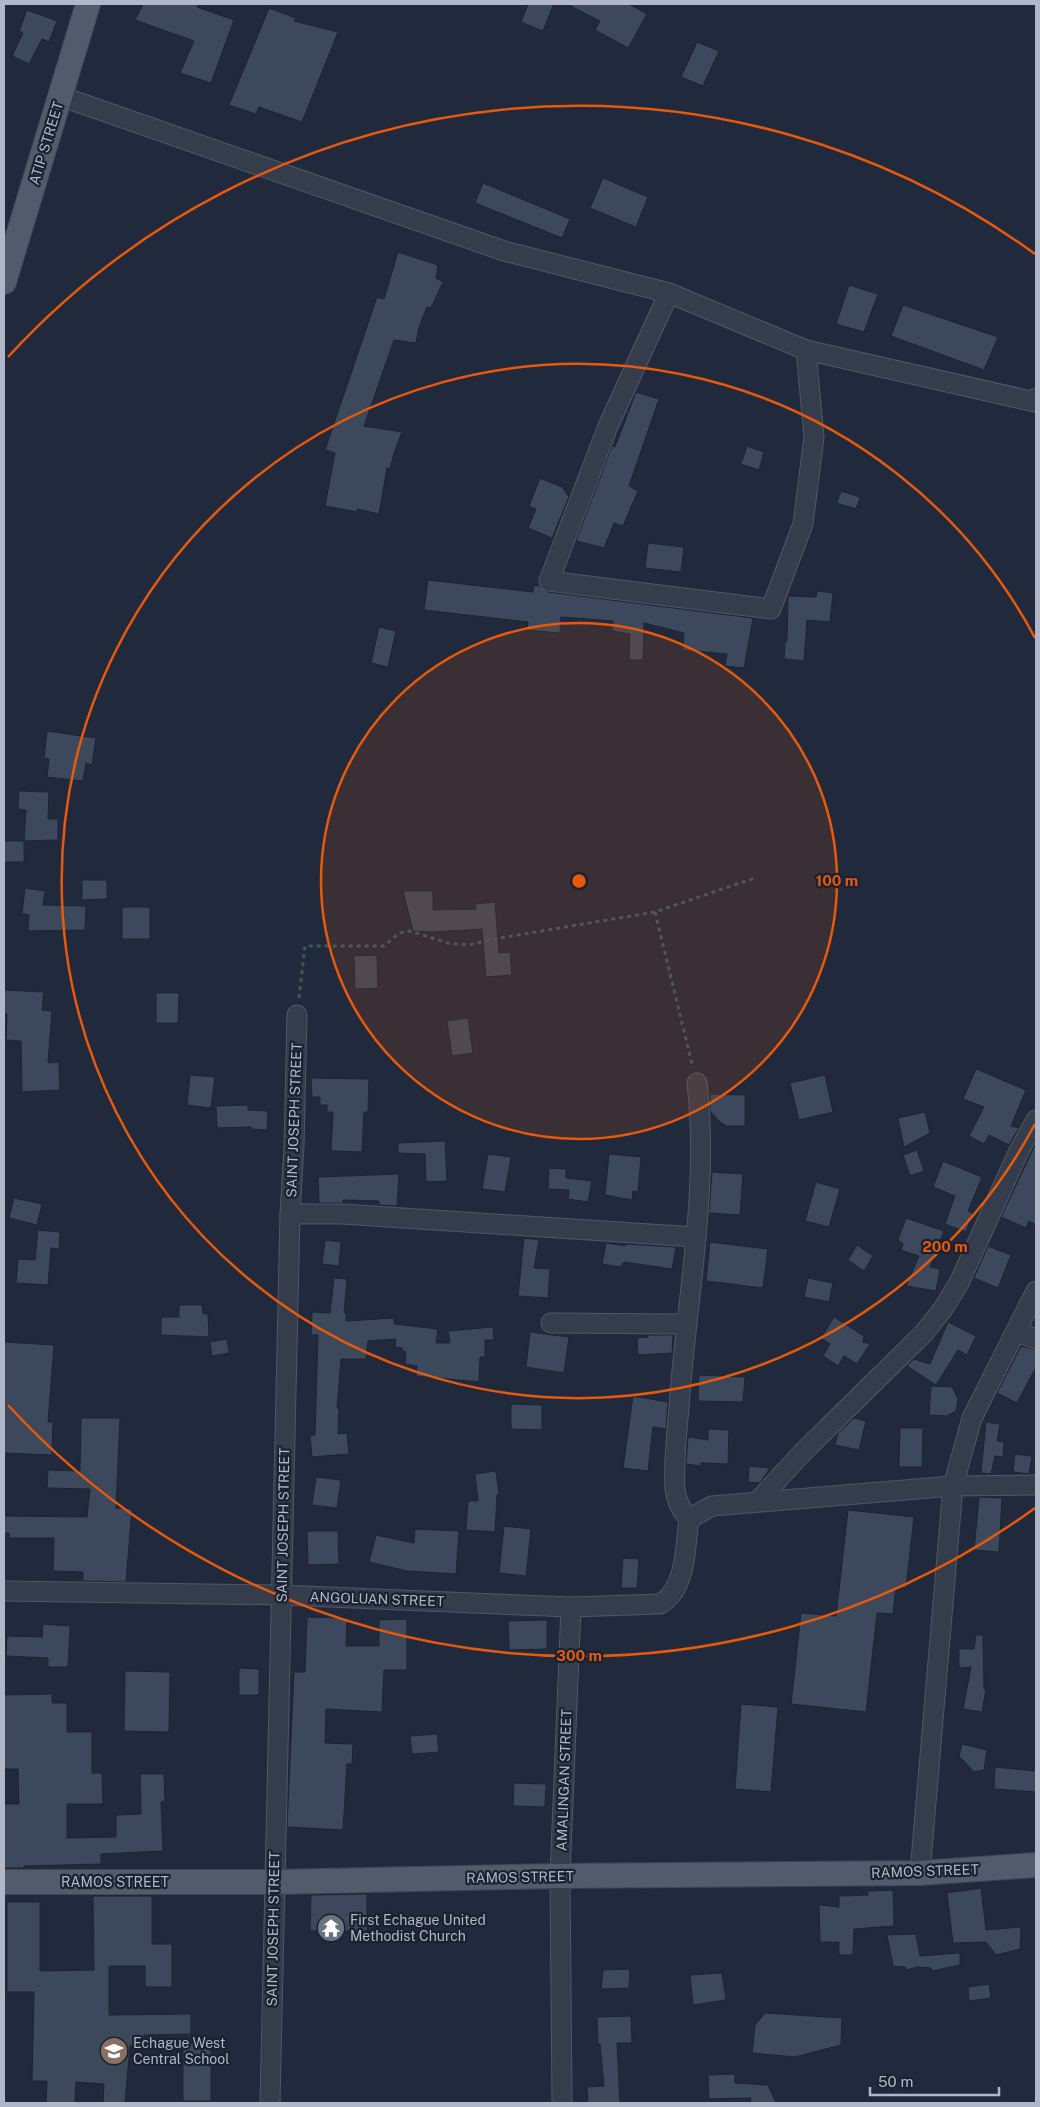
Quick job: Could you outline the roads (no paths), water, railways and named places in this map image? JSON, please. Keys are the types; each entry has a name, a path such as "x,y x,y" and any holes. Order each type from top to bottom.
{"main road":[{"name":"ATIP STREET","path":"4,282 88,4"},
{"name":"RAMOS STREET","path":"4,1882 274,1882 560,1876 920,1873 1036,1865"}],"street":[{"path":"60,96 504,251 669,293 806,350 1035,402 1036,398"},
{"path":"669,293 608,426 549,581 771,609 803,524 814,436 806,350"},
{"name":"SAINT JOSEPH STREET","path":"270,2103 290,1214 294,1146 297,1015"},
{"path":"697,1083 701,1137 696,1237 686,1324 675,1474 678,1501 683,1512 689,1519 712,1506 758,1501 953,1486 1036,1485"},
{"path":"758,1501 802,1452 923,1334 943,1309 959,1283 1018,1153 1036,1120"},
{"path":"290,1214 342,1214 696,1237"},
{"path":"920,1873 953,1486 972,1418 1036,1292"},
{"path":"551,1324 686,1324"},
{"path":"1016,1332 1036,1339"},
{"name":"ANGOLUAN STREET","path":"4,1591 281,1595 571,1607 660,1604 667,1600 681,1576 689,1519"},
{"name":"AMALINGAN STREET","path":"562,2103 560,1876 571,1607"}],"place":[{"name":"First Echague United Methodist Church","path":"331,1928"},
{"name":"Echague West Central School","path":"114,2051"}]}
